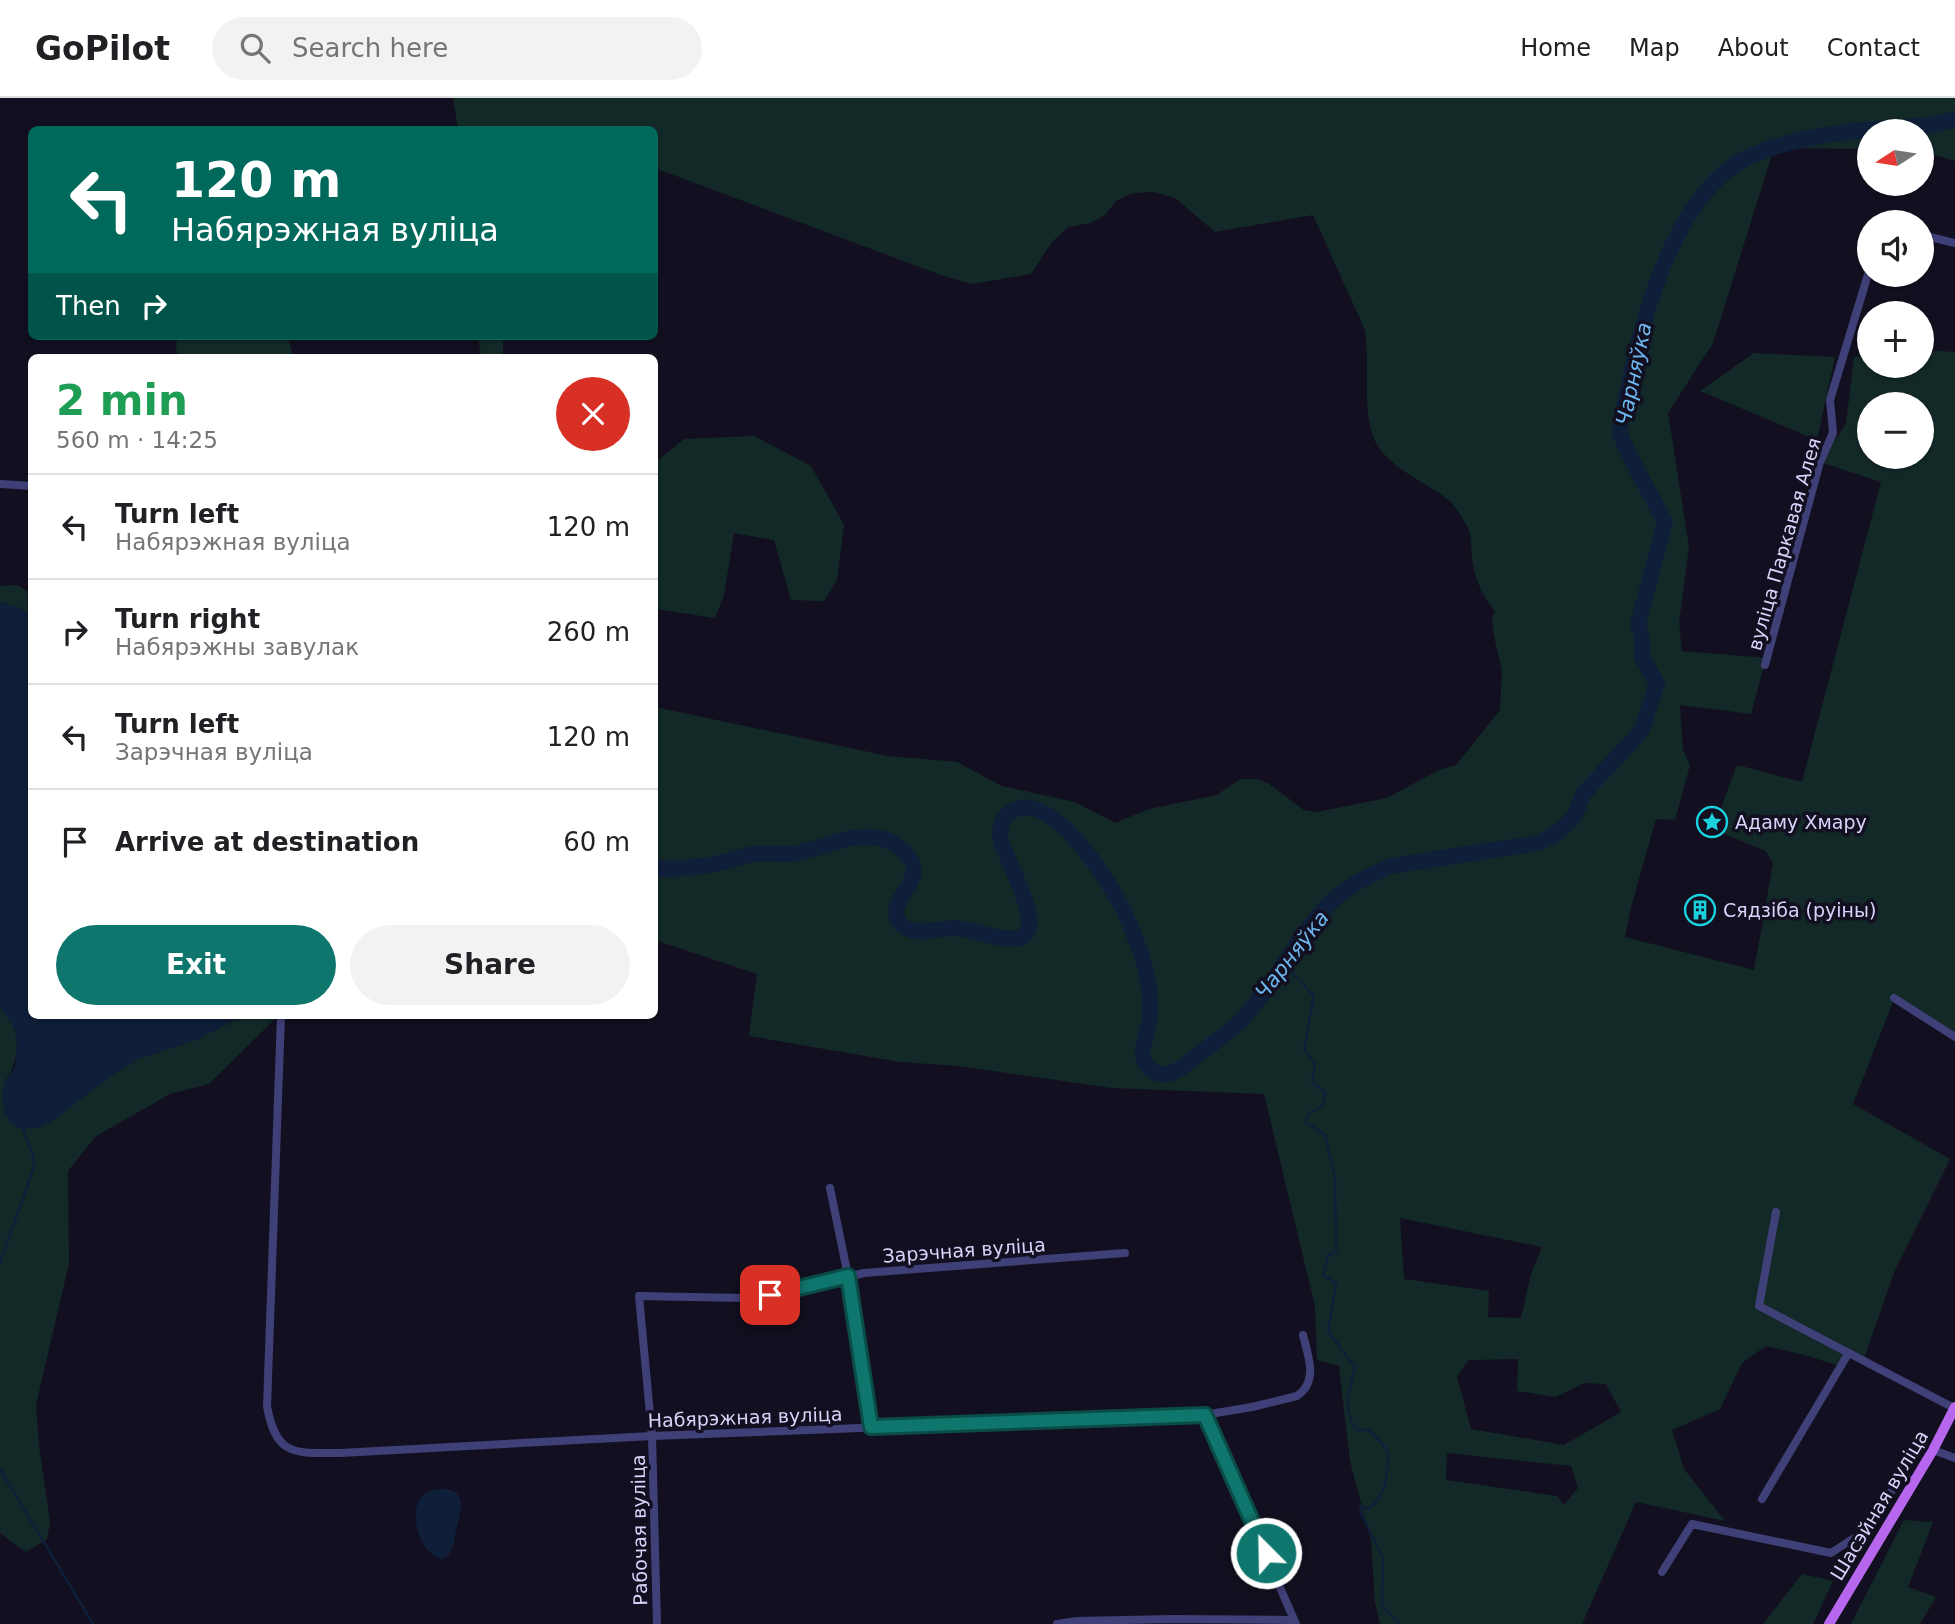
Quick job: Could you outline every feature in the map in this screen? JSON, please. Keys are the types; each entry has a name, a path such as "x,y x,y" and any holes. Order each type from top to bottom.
{"main road":[{"name":"Шасэйная вуліца","path":"1830,1622 1933,1450 1955,1408"}],"street":[{"path":"1934,238 1955,243"},
{"name":"вуліца Паркавая Алея","path":"1765,665 1821,462 1833,433 1830,400 1864,287"},
{"path":"0,484 28,486"},
{"path":"1894,998 1955,1038"},
{"name":"Набярэжная вуліца","path":"281,1019 267,1406 276,1437 287,1448 299,1452 340,1453 652,1436 1205,1415 1252,1408 1303,1392 1308,1386 1311,1369 1303,1335"},
{"path":"830,1188 848,1276 871,1427"},
{"path":"1776,1212 1759,1306 1955,1408"},
{"name":"Зарэчная вуліца","path":"639,1296 744,1298 794,1290 848,1276 1125,1253"},
{"name":"Рабочая вуліца","path":"639,1296 652,1436 657,1624"},
{"path":"1762,1499 1848,1354"},
{"path":"1057,1624 1077,1621 1173,1619 1295,1622 1205,1415"},
{"path":"1933,1450 1955,1458"},
{"path":"1662,1573 1692,1524 1831,1553 1871,1527 1898,1479 1915,1480"}],"green space":[{"path":"453,98 1955,98 1955,161 1934,155 1934,119 1857,119 1857,149 1774,148 1713,343 1668,413 1689,547 1679,622 1682,651 1766,658 1751,714 1680,705 1683,750 1690,765 1675,820 1656,819 1625,937 1754,970 1773,863 1766,851 1717,831 1722,805 1737,765 1802,782 1881,482 1820,462 1846,424 1854,357 1857,357 1857,378 1934,378 1934,351 1955,352 1955,1037 1894,999 1853,1104 1950,1159 1895,1270 1863,1361 1848,1354 1839,1366 1766,1346 1742,1363 1720,1409 1672,1430 1684,1469 1725,1521 1636,1502 1582,1624 1380,1624 1375,1602 1371,1541 1350,1461 1339,1366 1317,1360 1315,1306 1264,1094 1112,1088 958,1066 900,1062 749,1036 757,974 658,941 658,708 888,756 957,762 1002,786 1075,802 1115,823 1149,809 1217,795 1240,779 1257,779 1269,784 1304,810 1317,812 1387,798 1439,770 1456,765 1500,710 1502,670 1494,636 1492,618 1495,612 1477,581 1469,532 1450,501 1386,457 1373,436 1368,411 1365,330 1313,215 1215,232 1175,198 1154,192 1133,193 1116,201 1105,215 1090,223 1068,227 1052,242 1031,274 972,284 941,275 658,169 658,126 458,126","holes":["1400,1218 1542,1247 1531,1274 1521,1318 1488,1317 1489,1291 1404,1279","1518,1359 1517,1391 1556,1397 1584,1383 1606,1384 1621,1412 1564,1445 1471,1429 1457,1377 1468,1360","1447,1453 1571,1466 1578,1488 1564,1505 1557,1496 1446,1480"]},
{"path":"177,340 289,340 292,354 179,354 176,352"},
{"path":"479,340 503,340 503,354 481,354"},
{"path":"1754,353 1835,357 1817,440 1700,391"},
{"path":"754,436 811,466 844,525 837,580 824,601 791,600 774,540 734,533 724,595 715,618 658,609 658,461 684,439"},
{"path":"18,585 28,592 28,613 0,602 0,586"},
{"path":"0,1007 13,1025 17,1044 14,1063 5,1082 114,1074 139,1059 196,1040 237,1019 275,1019 209,1084 170,1094 96,1136 68,1171 69,1263 36,1405 50,1522 47,1539 26,1552 0,1533"},
{"path":"1904,1520 1933,1522 1908,1587 1936,1597 1920,1624 1851,1624"},
{"path":"1802,1574 1833,1581 1813,1624 1763,1624"}],"water":[{"path":"0,602 28,613 28,1019 237,1019 196,1040 139,1059 114,1074 54,1120 39,1128 22,1129 13,1125 5,1115 2,1098 5,1082 15,1067 17,1047 15,1030 0,1007"},
{"path":"438,1489 448,1489 459,1495 461,1500 452,1550 442,1559 427,1549 416,1522 418,1503 422,1496"}],"waterway":[{"name":"Чарняўка","path":"658,869 706,866 754,854 797,853 858,837 880,838 903,851 914,870 896,913 904,927 918,931 955,928 995,937 1019,938 1027,932 1029,921 1025,901 1001,841 1001,826 1009,813 1025,807 1042,812 1059,823 1092,860 1117,898 1129,923 1143,960 1149,986 1150,1018 1143,1050 1146,1064 1159,1074 1169,1074 1179,1069 1245,1016 1316,918 1349,887 1391,866 1538,843 1556,834 1574,817 1584,793 1642,730 1657,684 1642,657 1642,638 1638,624 1665,522 1626,449 1620,426 1636,351 1656,286 1685,221 1705,193 1727,170 1753,155 1782,145 1829,134 1926,125 1955,119"},
{"path":"1284,964 1314,996 1304,1049 1315,1064 1312,1082 1325,1092 1323,1106 1309,1113 1306,1122 1325,1135 1335,1178 1336,1252 1328,1255 1323,1275 1336,1283 1328,1331 1355,1367 1348,1400 1352,1422 1356,1430 1370,1430 1388,1451 1387,1475 1380,1497 1369,1509 1360,1506 1383,1558 1382,1605 1399,1624"},
{"path":"0,1263 34,1167 34,1159 22,1127"},
{"path":"0,1469 93,1624"}],"place":[{"name":"Адаму Хмару","path":"1712,822"},
{"name":"Сядзіба (руіны)","path":"1700,910"}],"route":[{"path":"770,1295 848,1276 871,1427 1205,1415 1266,1553"}]}
